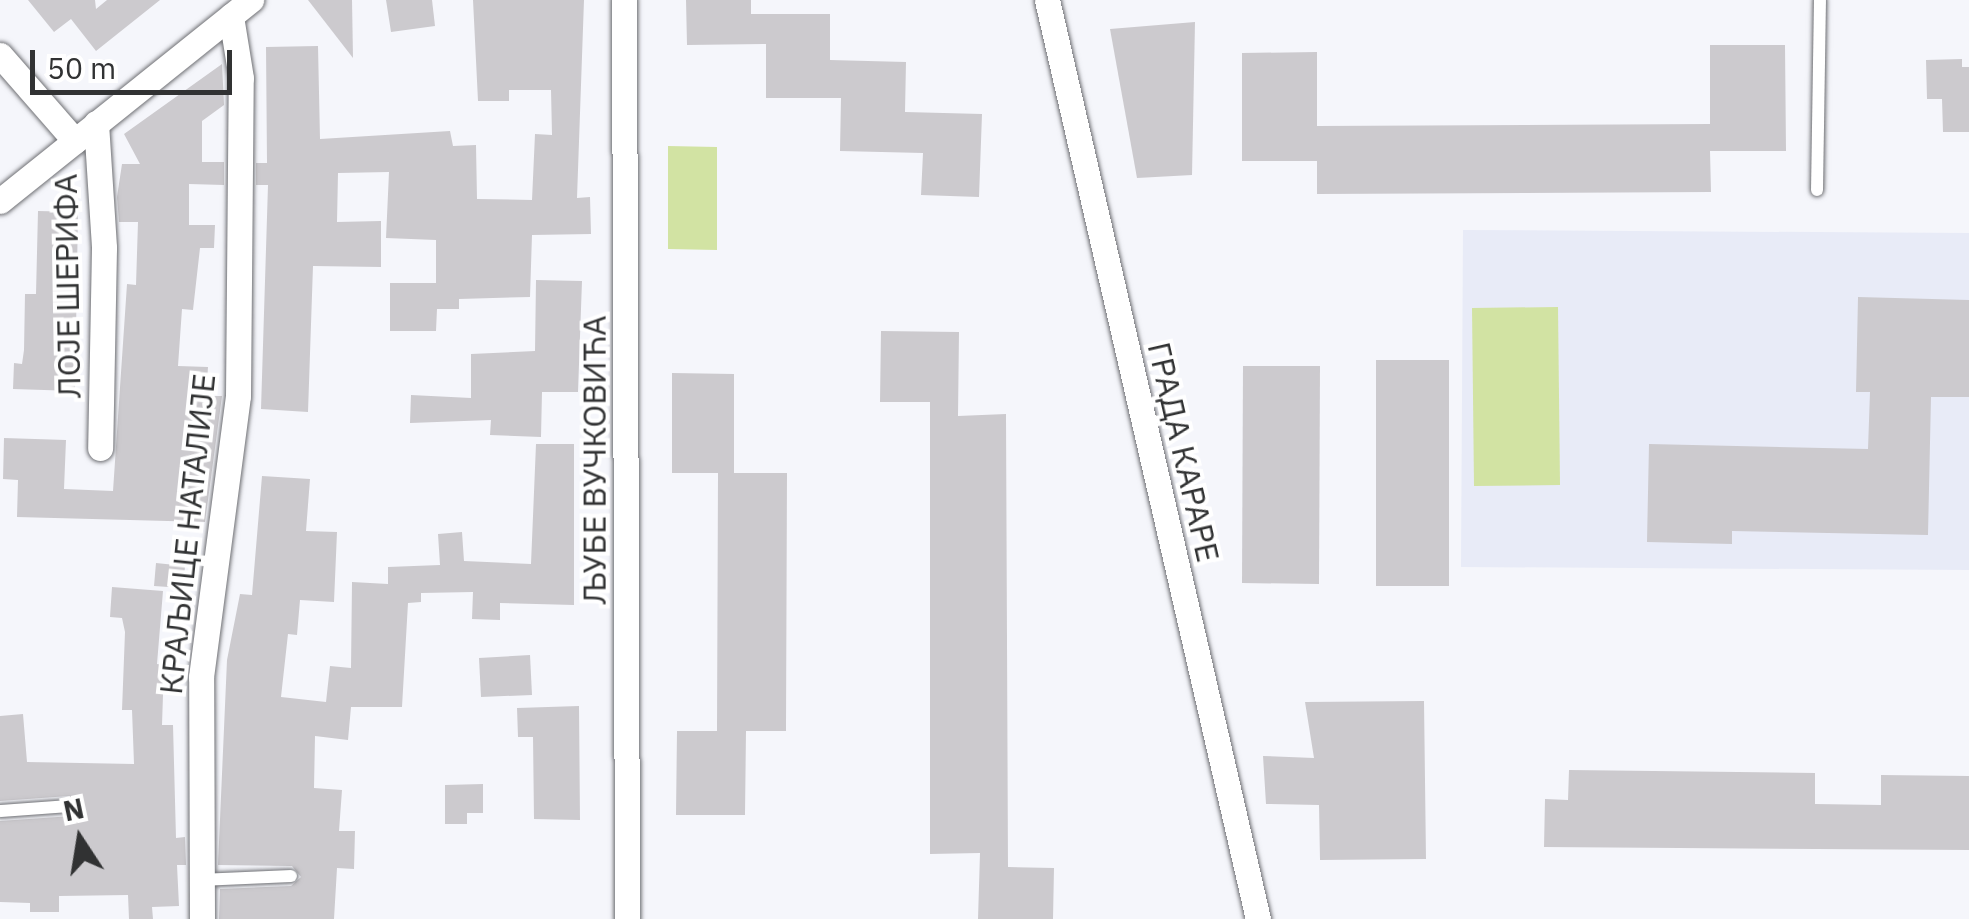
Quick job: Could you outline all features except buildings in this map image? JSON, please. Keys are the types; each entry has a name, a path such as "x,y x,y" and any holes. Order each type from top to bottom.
{"street":[{"name":"ЉУБЕ ВУЧКОВИЋА","path":"624,0 627,919"},
{"name":"ГРАДА КАРАРЕ","path":"1047,0 1258,919"},
{"path":"0,200 241,8"},
{"name":"КРАЉИЦЕ НАТАЛИЈЕ","path":"202,919 202,676 238,396 241,8"},
{"path":"0,55 74,141"},
{"name":"ЛОЈЕ ШЕРИФА","path":"96,123 104,248 100,448"}],"lane":[{"path":"1818,190 1820,0"},
{"path":"0,811 70,806"},
{"path":"200,880 291,876"}],"shaded area":[{"path":"1463,230 1969,233 1969,570 1461,567"}],"green space":[{"path":"668,146 717,147 717,250 668,249"},
{"path":"1558,307 1560,485 1474,486 1472,308"}]}
